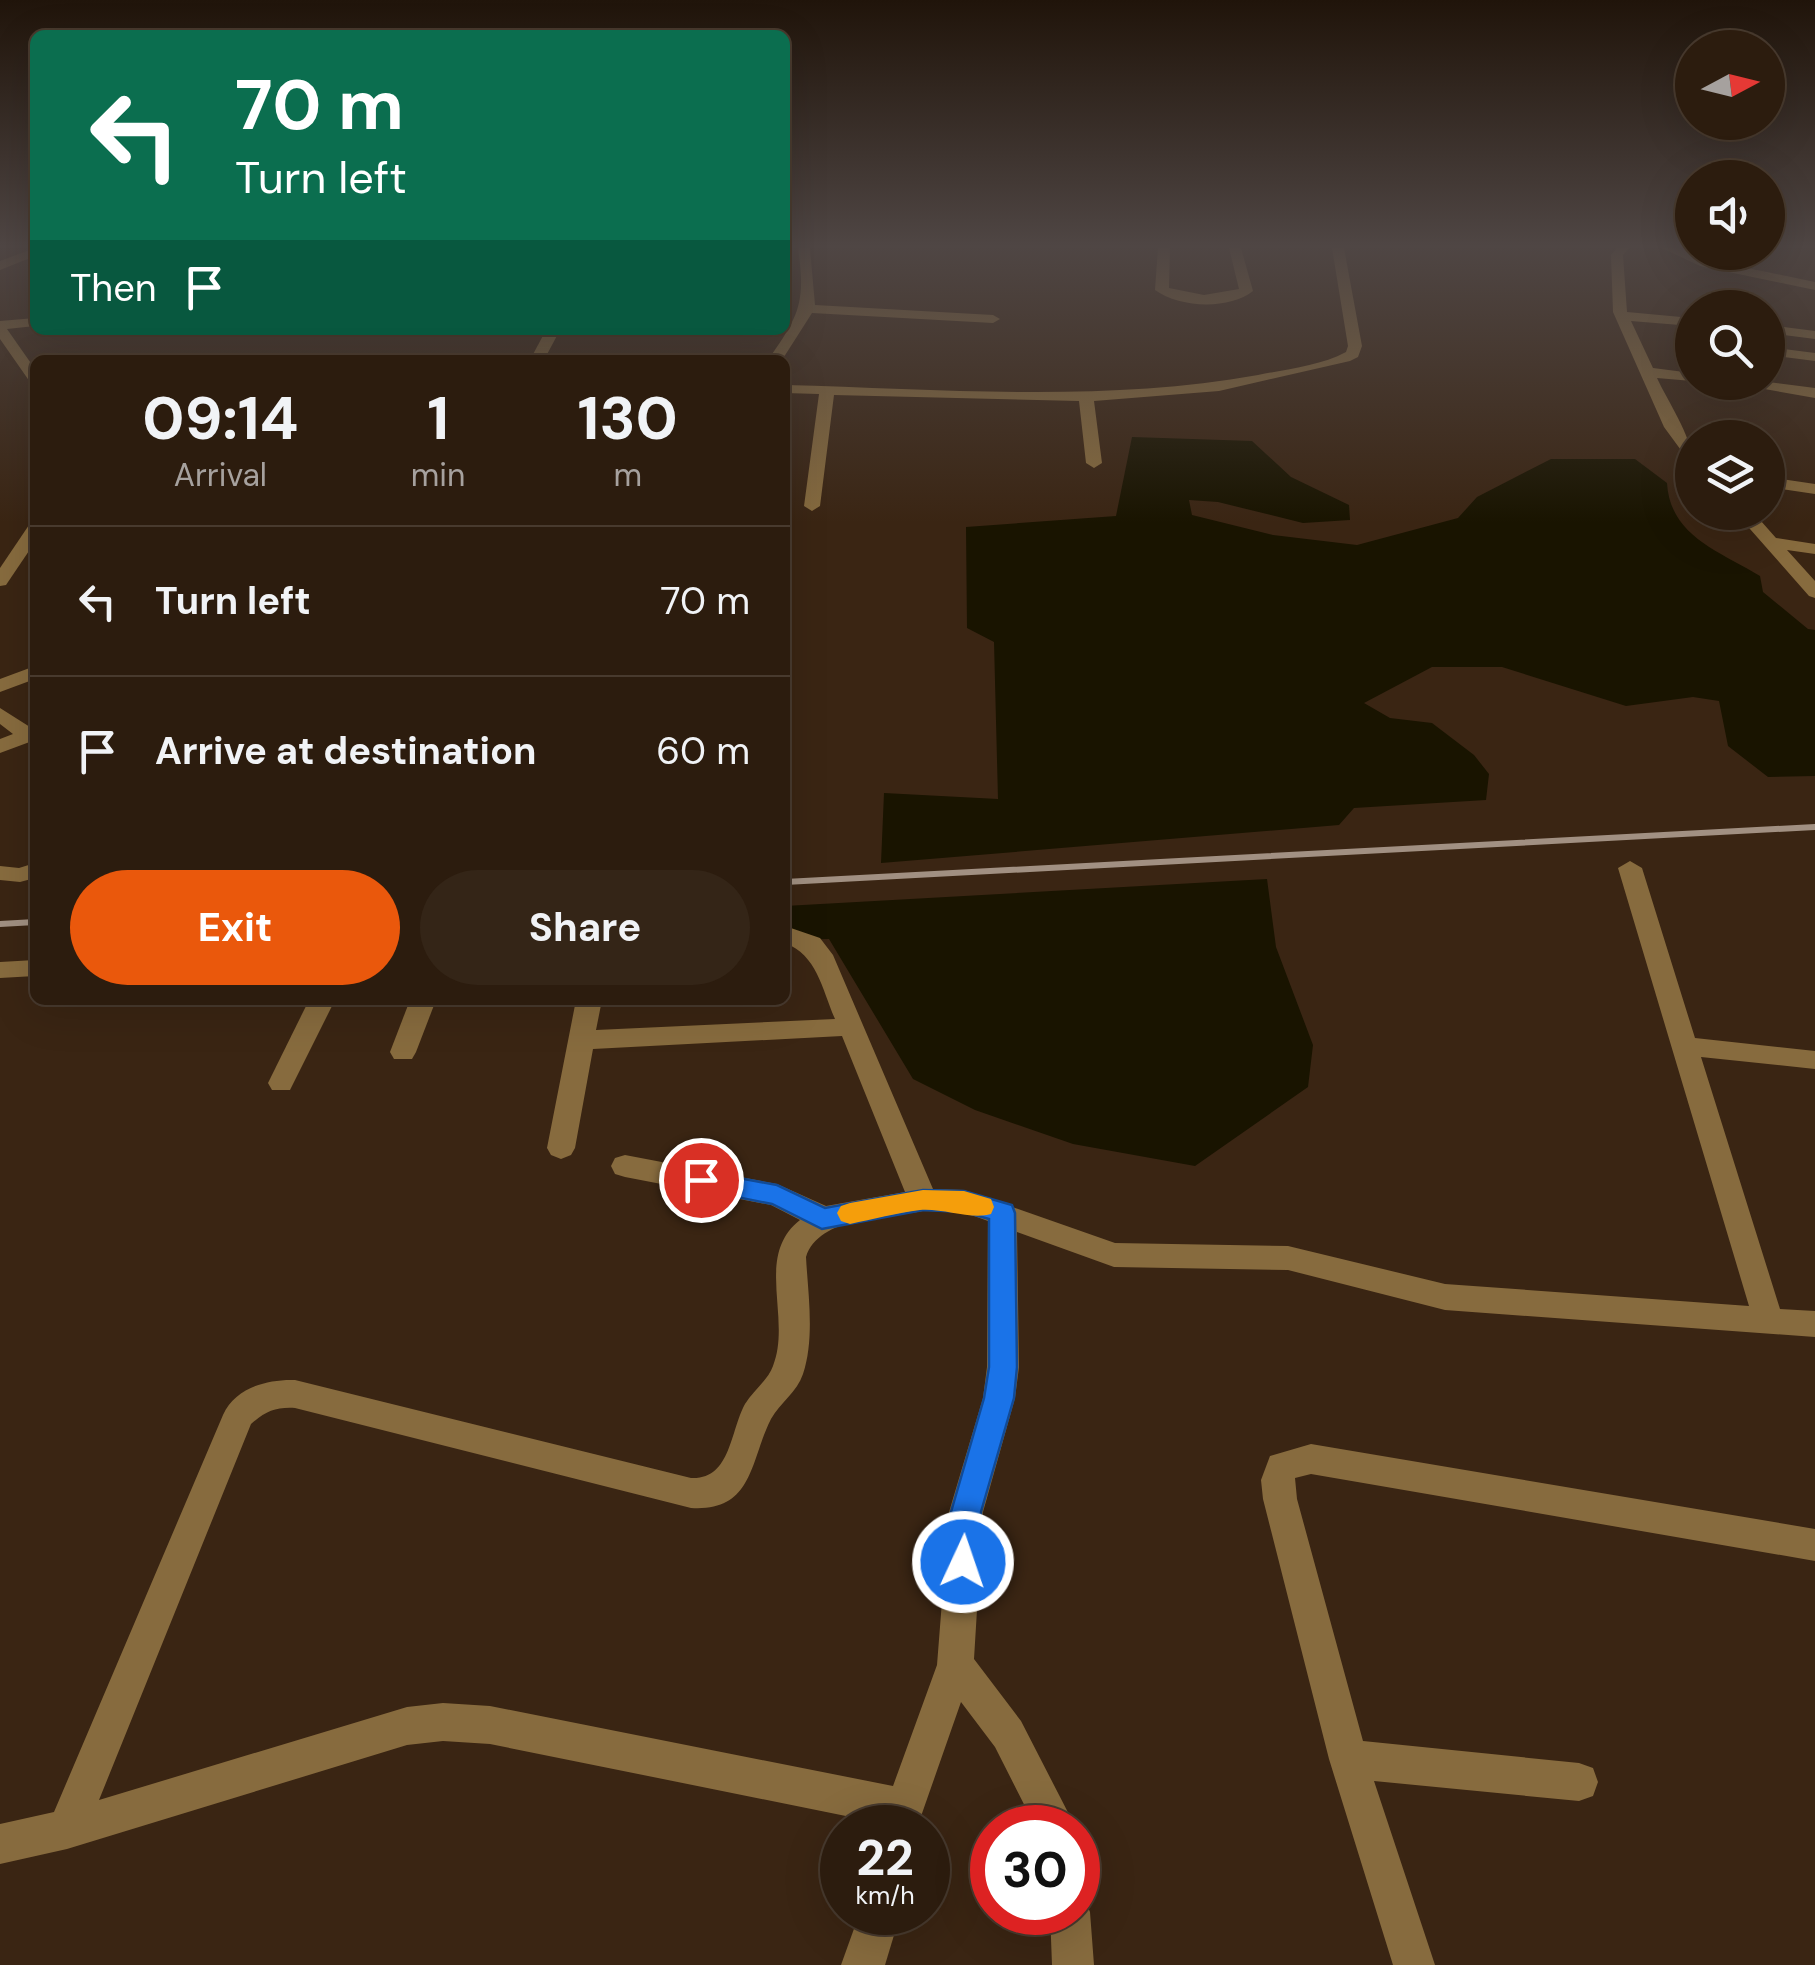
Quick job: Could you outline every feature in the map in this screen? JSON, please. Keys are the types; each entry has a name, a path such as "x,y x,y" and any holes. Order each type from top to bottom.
{"street":[{"path":"9,340 30,372"},
{"path":"790,389 1086,395 1187,392 1258,380 1347,358 1355,346 1354,340"},
{"path":"1633,340 1675,430"},
{"path":"1785,354 1815,357"},
{"path":"1648,372 1675,376"},
{"path":"1785,389 1815,393"},
{"path":"812,506 827,390"},
{"path":"1086,395 1094,463"},
{"path":"1785,485 1815,489"},
{"path":"1759,530 1815,592"},
{"path":"0,581 30,536"},
{"path":"1770,542 1815,549"},
{"path":"0,686 30,674"},
{"path":"0,714 30,733"},
{"path":"0,747 30,734"},
{"path":"1630,868 1769,1322"},
{"path":"0,873 30,870"},
{"path":"790,936 811,944 821,955 923,1200"},
{"path":"0,970 30,968"},
{"path":"281,1083 320,1005"},
{"path":"404,1052 421,1005"},
{"path":"562,1148 589,1005"},
{"path":"582,1040 851,1027"},
{"path":"1682,1046 1815,1060"},
{"path":"624,1166 777,1195 822,1218"},
{"path":"67,1828 239,1415 257,1398 273,1393 295,1394 690,1493 708,1494 726,1484 738,1467 758,1411 788,1372 794,1336 791,1257 797,1239 822,1218 923,1200 964,1202 1002,1213 1073,1244 1114,1255 1288,1258 1445,1297 1815,1324"},
{"path":"906,1805 954,1666 966,1512 999,1398 1003,1367 1002,1213"},
{"path":"1414,1965 1375,1856 1348,1759 1280,1499 1278,1480 1282,1466 1311,1459 1815,1545"},
{"path":"954,1666 1008,1734 1045,1805"},
{"path":"0,1844 67,1828 407,1726 443,1722 490,1725 844,1805"},
{"path":"1348,1759 1580,1782"},
{"path":"862,1965 874,1935"},
{"path":"1071,1935 1073,1965"}],"shaded area":[{"path":"1132,437 1252,441 1291,477 1349,505 1350,520 1303,523 1218,502 1189,500 1192,515 1273,535 1357,545 1458,518 1477,497 1551,459 1635,459 1667,483 1675,512 1675,530 1688,530 1713,550 1760,576 1763,592 1808,629 1815,630 1815,776 1768,777 1728,746 1719,701 1693,697 1626,706 1502,667 1432,667 1364,703 1390,718 1432,723 1474,755 1489,774 1486,800 1354,808 1339,825 881,863 884,793 998,799 994,642 967,628 966,527 1116,516"},
{"path":"1267,879 1276,947 1313,1045 1308,1087 1195,1166 1073,1144 975,1110 913,1079 829,939 790,940 790,906"}],"railway":[{"path":"790,882 1815,827"},
{"path":"0,924 30,922"}],"slow traffic":[{"path":"850,1213 923,1200 981,1207"}],"route":[{"path":"701,1180 777,1195 822,1218 923,1200 964,1202 1002,1213 1003,1367 999,1398 966,1512 963,1562"}]}
